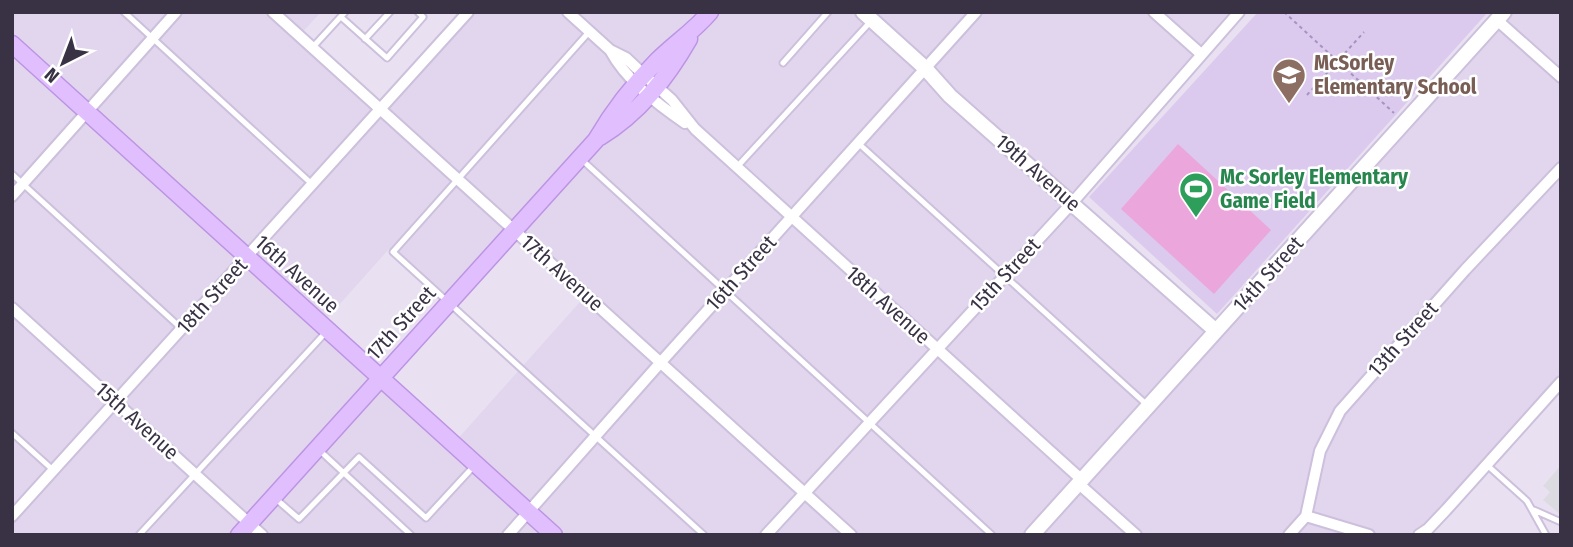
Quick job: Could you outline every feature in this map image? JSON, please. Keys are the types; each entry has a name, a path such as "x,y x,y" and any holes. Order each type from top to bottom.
{"main road":[{"name":"17th Street","path":"244,529 596,140 615,108 640,79 710,12"},
{"name":"17th Street","path":"596,140 624,122 672,69 694,30"},
{"name":"16th Avenue","path":"12,44 554,535"}],"street":[{"path":"12,196 176,12"},
{"name":"17th Avenue","path":"273,12 851,535"},
{"name":"18th Street","path":"12,516 468,12"},
{"name":"18th Avenue","path":"568,12 610,50 626,58 640,79 937,349 1136,535"},
{"name":"16th Street","path":"508,535 976,12"},
{"path":"1154,12 1201,54"},
{"name":"15th Street","path":"766,535 869,420 1072,203 1239,12"},
{"name":"19th Avenue","path":"867,16 925,68 950,96 1216,331"},
{"path":"1500,16 1561,77"},
{"name":"14th Street","path":"1032,535 1500,16"},
{"name":"13th Street","path":"1289,535 1306,516 1320,451 1340,411 1465,270 1561,168"},
{"name":"15th Avenue","path":"12,308 194,473 244,529 262,535"},
{"path":"1419,535 1429,529 1561,382"},
{"path":"1306,516 1369,535"}],"lane":[{"path":"124,12 313,185"},
{"path":"365,38 390,12"},
{"path":"312,48 343,15 387,58 423,17 418,12"},
{"path":"783,63 828,12"},
{"path":"736,167 867,16"},
{"path":"589,32 393,252 704,535"},
{"path":"858,143 1149,406"},
{"path":"580,158 992,535"},
{"path":"12,174 182,329"},
{"path":"139,535 328,330"},
{"path":"12,433 53,470"},
{"path":"317,448 411,535"},
{"path":"273,496 299,519 359,457 426,518 476,464"},
{"path":"1488,465 1534,510 1546,535"},
{"path":"1534,510 1561,522"}],"path":[{"path":"1275,12 1282,12 1398,116"},
{"path":"1307,95 1364,32"}],"shaded area":[{"path":"12,12 321,12 299,36 380,110 468,12 1239,12 1072,203 1216,331 1504,12 1561,12 1561,382 1419,535 12,535","holes":["514,230 586,295 454,443 322,324 389,249 450,301"]},
{"name":"McSorley Elementary School","path":"1258,12 1488,12 1217,314 1089,197"},
{"name":"Mc Sorley Elementary Game Field","path":"1178,144 1271,230 1214,294 1121,209"},
{"path":"1561,465 1561,515 1543,500 1550,492 1543,486"}],"place":[{"name":"McSorley Elementary School","path":"1289,105"},
{"name":"Mc Sorley Elementary Game Field","path":"1196,219"}]}
